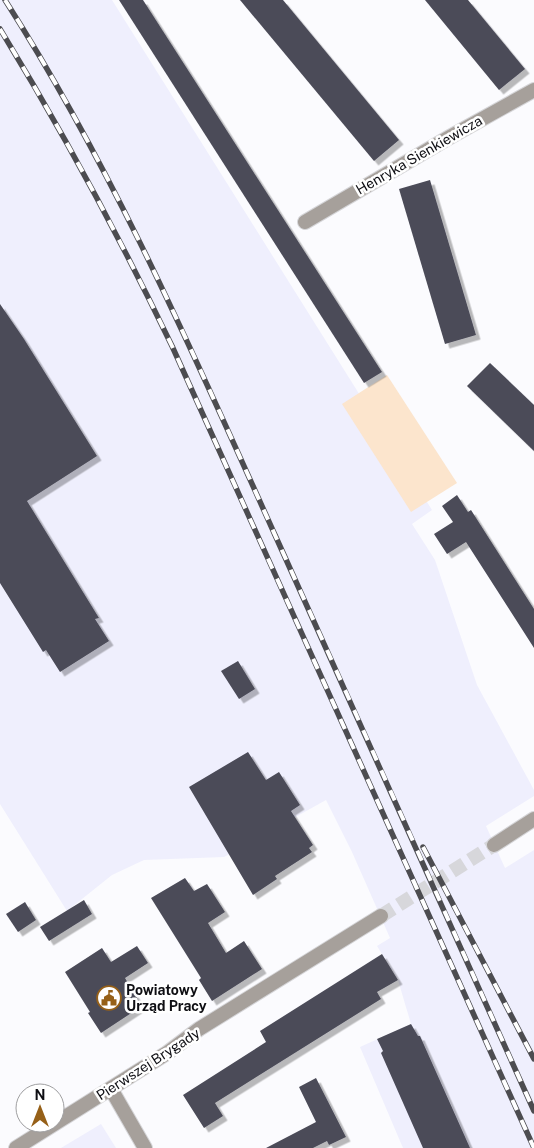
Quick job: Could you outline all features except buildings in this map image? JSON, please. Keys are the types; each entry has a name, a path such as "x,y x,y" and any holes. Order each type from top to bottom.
{"street":[{"name":"Henryka Sienkiewicza","path":"305,222 534,90"},
{"path":"494,845 534,819"},
{"name":"Pierwszej Brygady","path":"16,1148 111,1089 199,1029 380,916"},
{"path":"111,1089 145,1148"}],"shaded area":[{"path":"0,0 112,0 432,510 412,524 435,560 477,685 534,790 534,796 486,826 505,868 534,850 534,1148 403,1148 360,1047 411,1024 398,980 377,946 390,938 352,852 326,800 224,857 144,860 112,875 67,911 0,804"},
{"path":"387,375 457,483 411,512 342,404"},
{"path":"101,1124 116,1148 61,1148"}],"tunnel":[{"path":"381,916 494,845"}],"railway":[{"path":"5,0 81,129 182,330 534,1111"},
{"path":"0,29 90,186 172,346 534,1148"},
{"path":"423,847 534,1059"}],"place":[{"name":"Powiatowy Urząd Pracy","path":"109,998"}]}
